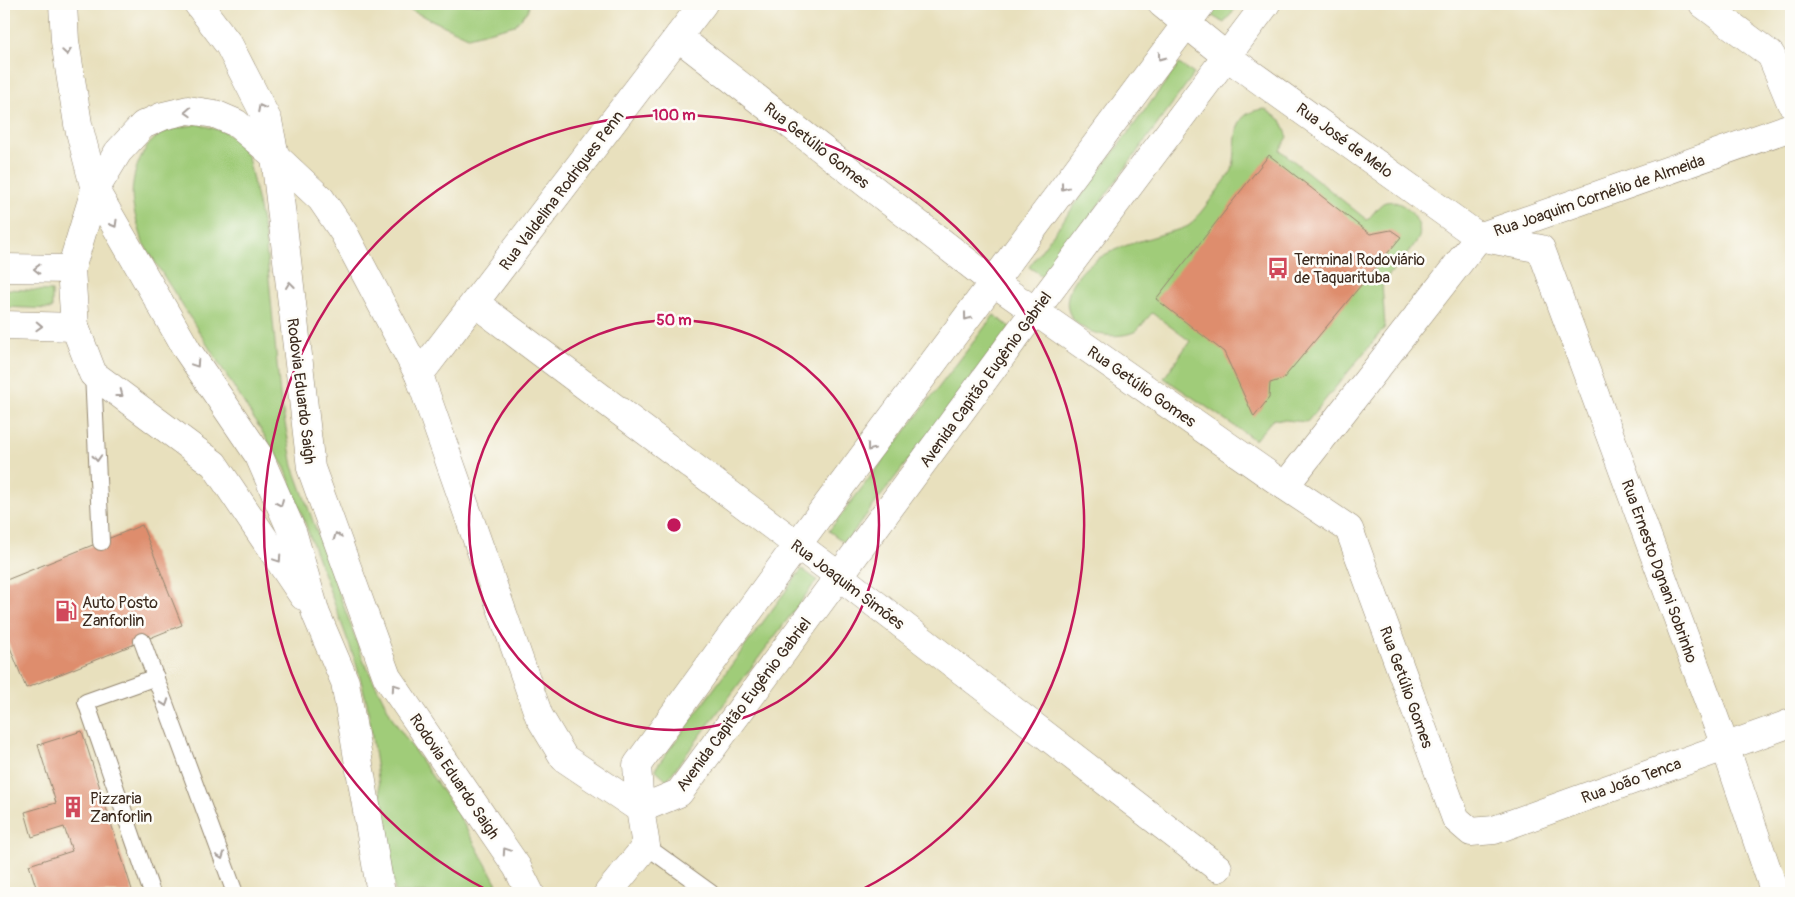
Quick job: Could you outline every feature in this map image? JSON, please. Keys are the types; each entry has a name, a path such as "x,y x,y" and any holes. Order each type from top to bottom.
{"main road":[{"path":"63,4 65,41 78,124 95,190 187,350 259,456 293,534 316,614 345,682 381,893"},
{"name":"Rodovia Eduardo Saigh","path":"198,4 229,45 268,121 274,156 311,468 388,677 517,867 530,893"},
{"name":"Rua Valdelina Rodrigues Penn","path":"419,375 703,4"},
{"name":"Rua José de Melo","path":"1162,4 1194,13 1226,56 1479,236 1541,249"},
{"name":"Avenida Capitão Eugênio Gabriel","path":"640,810 679,793 1034,312 1266,4"},
{"path":"1703,4 1771,55 1791,103"},
{"path":"608,893 646,846 640,810 637,765 797,544 1194,13"},
{"name":"Rua Getúlio Gomes","path":"678,37 993,282 1285,486 1349,528 1456,819 1470,832"},
{"path":"316,614 214,464 93,374 75,327 71,269 95,190 118,152 143,125 163,116 188,110 215,114 236,123 321,199 344,233 419,375 539,716 564,758 640,810"},
{"name":"Rua Joaquim Cornélio de Almeida","path":"1285,486 1479,236 1789,134"},
{"name":"Rua Ernesto Dgnani Sobrinho","path":"1541,249 1725,746 1775,893"},
{"path":"4,268 71,269"},
{"name":"Rua Joaquim Simões","path":"475,303 797,544 1218,868"},
{"path":"4,325 75,327"},
{"name":"Rua João Tenca","path":"1470,832 1494,830 1791,723"}],"lane":[{"path":"93,374 101,542"},
{"path":"142,641 235,893"},
{"path":"152,893 86,702 156,677"},
{"path":"646,846 711,893"}],"green space":[{"path":"400,4 529,4 528,10 515,25 468,37"},
{"path":"1217,4 1239,4 1224,23 1209,14"},
{"path":"1179,64 1194,74 1045,278 1029,267"},
{"path":"1265,109 1281,120 1288,137 1280,150 1367,220 1383,203 1390,201 1403,206 1409,211 1418,223 1420,230 1419,237 1413,246 1382,283 1385,327 1307,422 1273,419 1255,440 1164,378 1190,341 1152,313 1134,332 1109,336 1097,333 1085,329 1075,322 1069,313 1067,301 1071,288 1079,276 1088,266 1100,258 1125,246 1182,229 1191,224 1232,170 1237,131 1240,123 1245,116 1253,111"},
{"path":"198,124 225,132 236,141 248,157 265,236 280,396 293,466 364,662 394,721 458,814 502,893 395,893 367,703 356,663 285,468 143,243 135,215 132,195 133,185 138,163 143,153 156,137 165,132"},
{"path":"4,289 52,291 52,309 4,307"},
{"path":"994,315 1010,327 845,543 829,531"},
{"path":"802,569 817,580 667,780 655,769"}],"building":[{"name":"Terminal Rodoviário de Taquarituba","path":"1269,155 1370,234 1391,230 1401,237 1283,379 1270,383 1269,398 1254,417 1224,352 1156,299"},
{"path":"142,525 182,625 26,688 4,632 4,581"},
{"name":"Pizzaria Zanforlin","path":"82,731 133,893 38,893 29,865 72,851 64,827 32,837 25,812 56,803 38,745"}],"place":[{"name":"Terminal Rodoviário de Taquarituba","path":"1278,268"},
{"name":"Auto Posto Zanforlin","path":"66,611"},
{"name":"Pizzaria Zanforlin","path":"73,807"}]}
